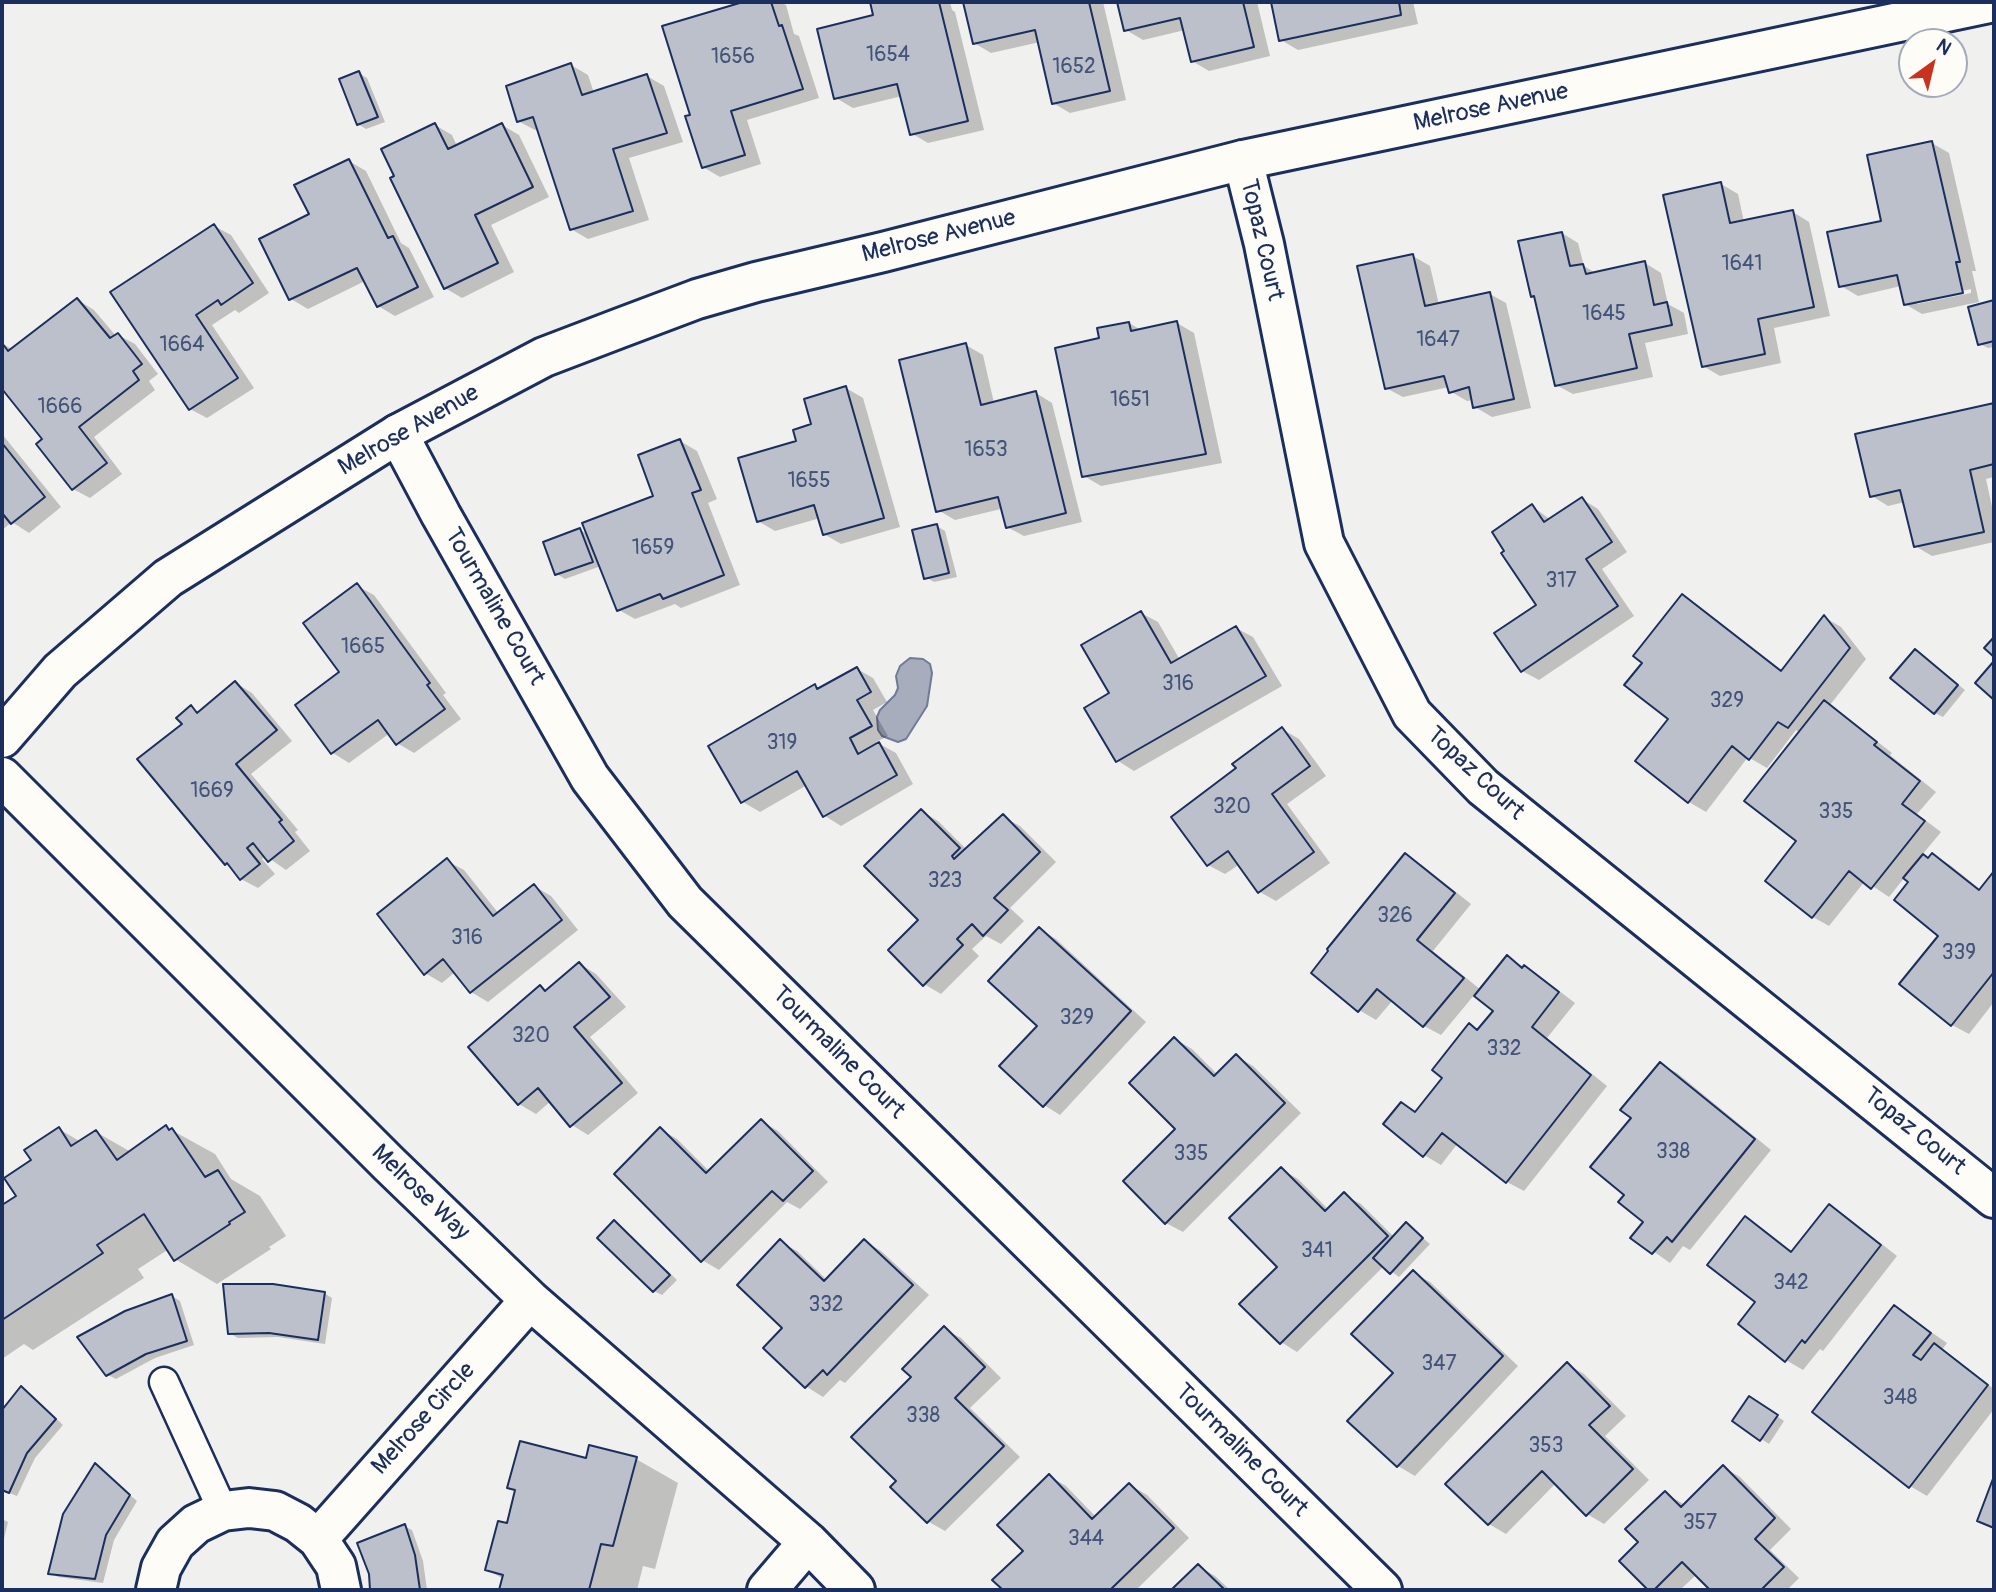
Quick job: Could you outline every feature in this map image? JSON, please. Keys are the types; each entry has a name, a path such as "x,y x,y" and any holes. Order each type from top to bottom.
{"street":[{"name":"Melrose Avenue","path":"2,738 60,671 168,578 398,434 544,356 697,299 1243,160 1994,2"},
{"name":"Topaz Court","path":"1243,160 1264,244 1324,543 1412,714 1483,787 1994,1198"},
{"name":"Tourmaline Court","path":"398,434 590,778 685,902 1382,1590"},
{"name":"Melrose Way","path":"2,777 389,1164 530,1300 808,1542 855,1590"},
{"name":"Melrose Circle","path":"318,1539 530,1300"},
{"path":"156,1590 161,1569 175,1543 196,1524 223,1511 249,1508 275,1511 298,1522 318,1539 336,1566 341,1590"},
{"path":"766,1590 808,1542"}],"lane":[{"path":"164,1381 223,1511"}],"water":[{"path":"910,658 923,659 930,664 932,673 927,706 906,739 898,742 882,736 878,730 877,717 880,710 895,695 898,688 896,676 900,666"}],"building":[{"path":"743,2 771,2 779,26 782,25 803,89 731,111 745,155 702,168 685,116 690,115 662,26"},
{"path":"870,2 939,2 968,121 910,135 897,84 834,99 817,29 873,15"},
{"path":"963,2 1089,2 1110,91 1052,104 1035,30 973,44"},
{"path":"1117,2 1243,2 1254,47 1191,62 1180,18 1124,31"},
{"path":"1271,2 1399,2 1401,15 1279,41"},
{"path":"571,63 582,95 647,74 667,133 613,149 633,211 570,230 533,117 517,122 506,86"},
{"path":"359,71 378,117 357,125 339,79"},
{"path":"435,123 448,149 502,123 533,187 475,215 498,263 444,289 390,178 394,176 381,149"},
{"path":"1932,141 1960,262 1956,262 1963,293 1904,305 1897,275 1839,287 1827,232 1881,221 1867,155"},
{"path":"349,159 388,238 393,236 418,287 377,307 357,268 289,300 259,239 309,214 294,185"},
{"path":"1721,182 1730,223 1793,210 1814,307 1758,319 1765,354 1702,367 1663,195"},
{"path":"214,224 253,283 221,305 218,300 196,315 238,378 189,410 110,292"},
{"path":"1562,232 1570,266 1583,264 1586,274 1645,261 1654,305 1667,302 1672,325 1629,334 1637,368 1555,386 1518,241"},
{"path":"1413,254 1425,306 1490,292 1514,399 1473,408 1469,387 1449,393 1444,376 1385,389 1357,266"},
{"path":"77,298 110,338 118,333 142,364 133,371 139,380 79,427 107,463 72,490 36,444 42,439 2,389 2,343 8,351"},
{"path":"1994,300 1994,341 1978,345 1968,307"},
{"path":"1177,321 1206,454 1082,477 1055,348 1099,338 1097,328 1129,322 1131,331"},
{"path":"966,343 981,405 1036,391 1066,513 1006,528 998,497 936,512 899,360"},
{"path":"846,386 884,518 823,535 814,505 757,522 738,458 796,441 793,430 811,424 804,399"},
{"path":"1994,403 1994,464 1970,470 1984,532 1914,547 1900,490 1870,497 1855,434"},
{"path":"680,439 701,490 692,493 724,575 663,599 660,594 617,611 582,523 653,496 638,455"},
{"path":"2,443 45,497 11,524 2,513"},
{"path":"1582,497 1612,542 1586,559 1618,606 1521,672 1494,633 1536,605 1501,553 1504,551 1492,532 1532,504 1544,522"},
{"path":"937,524 949,573 924,579 912,530"},
{"path":"580,528 593,562 555,575 543,542"},
{"path":"357,583 430,683 427,685 445,709 396,745 378,720 331,754 295,705 339,672 303,623"},
{"path":"1682,594 1781,671 1824,615 1850,648 1788,728 1778,722 1749,760 1732,746 1688,803 1635,761 1668,719 1624,685 1642,663 1633,656"},
{"path":"1141,611 1171,663 1236,626 1266,676 1116,762 1084,708 1109,693 1081,645"},
{"path":"1994,637 1994,657 1984,648"},
{"path":"1915,649 1958,685 1934,714 1890,678"},
{"path":"1994,661 1994,700 1975,683"},
{"path":"857,667 871,692 857,700 872,726 850,738 858,754 879,742 897,775 823,817 797,771 741,803 708,746 815,684 817,689"},
{"path":"235,681 277,730 236,764 282,820 279,822 294,841 268,862 253,843 247,848 260,864 240,880 137,759 182,724 176,718 191,705 197,713"},
{"path":"1824,700 1877,742 1874,745 1920,781 1902,804 1925,821 1871,889 1849,871 1812,918 1765,881 1796,841 1744,801"},
{"path":"1282,727 1310,766 1272,794 1314,852 1258,893 1228,851 1207,866 1171,817 1236,768 1232,764"},
{"path":"921,809 960,848 952,856 954,859 1003,814 1040,852 994,898 1008,910 983,936 972,924 957,939 963,945 923,986 888,950 918,920 864,866"},
{"path":"1405,853 1455,893 1417,940 1464,978 1423,1027 1377,989 1358,1012 1311,973 1327,949"},
{"path":"1932,853 1979,890 1994,871 1994,972 1951,1026 1899,984 1938,936 1894,900 1908,882 1903,878 1923,854 1928,858"},
{"path":"447,858 493,916 534,884 562,920 470,993 443,959 424,975 377,914"},
{"path":"1039,927 1131,1011 1043,1107 999,1066 1037,1026 988,981"},
{"path":"1507,955 1559,992 1532,1027 1591,1075 1506,1183 1442,1133 1423,1157 1383,1124 1401,1102 1415,1112 1442,1078 1432,1070 1469,1023 1477,1030 1493,1011 1474,996"},
{"path":"579,962 610,997 574,1027 622,1083 570,1127 538,1088 518,1105 468,1047 540,985 545,991"},
{"path":"1174,1037 1214,1076 1236,1054 1285,1103 1165,1224 1123,1181 1175,1129 1129,1083"},
{"path":"1660,1062 1755,1139 1672,1242 1667,1237 1652,1254 1630,1238 1643,1222 1618,1202 1624,1195 1590,1167 1631,1118 1620,1110"},
{"path":"761,1119 813,1171 783,1201 772,1191 701,1262 614,1174 660,1127 706,1173"},
{"path":"166,1125 169,1130 172,1128 205,1177 218,1170 245,1212 174,1261 144,1214 97,1245 103,1253 2,1320 2,1205 16,1196 4,1178 31,1160 24,1150 59,1127 71,1146 96,1130 117,1160"},
{"path":"1281,1167 1325,1211 1344,1192 1388,1236 1280,1344 1239,1304 1277,1267 1229,1218"},
{"path":"1829,1204 1881,1245 1805,1343 1802,1340 1785,1362 1738,1324 1755,1302 1707,1265 1745,1216 1791,1252"},
{"path":"614,1220 670,1275 653,1292 597,1238"},
{"path":"1406,1222 1423,1238 1390,1274 1373,1258"},
{"path":"780,1239 824,1281 864,1239 913,1285 827,1375 823,1370 805,1388 763,1348 782,1328 737,1285"},
{"path":"1413,1270 1503,1356 1397,1467 1347,1421 1393,1373 1351,1334"},
{"path":"223,1284 273,1284 325,1292 318,1340 269,1333 228,1334"},
{"path":"172,1294 187,1341 146,1354 106,1376 77,1337 125,1311"},
{"path":"1894,1305 1931,1333 1913,1355 1921,1360 1934,1343 1988,1385 1909,1488 1812,1412"},
{"path":"944,1326 985,1367 955,1398 1004,1446 927,1523 890,1487 896,1481 851,1437 911,1377 902,1369"},
{"path":"1567,1362 1610,1406 1589,1425 1633,1469 1586,1516 1542,1471 1488,1525 1445,1484"},
{"path":"21,1386 56,1419 27,1453 9,1493 2,1490 2,1410"},
{"path":"1749,1396 1778,1415 1760,1441 1732,1421"},
{"path":"520,1441 586,1458 589,1445 637,1457 613,1546 601,1544 589,1590 499,1590 503,1575 485,1570 498,1521 507,1523 515,1490 507,1488"},
{"path":"95,1463 130,1495 106,1535 95,1579 48,1574 63,1514"},
{"path":"1723,1465 1775,1518 1755,1539 1784,1567 1761,1590 1710,1590 1682,1562 1654,1590 1648,1590 1619,1561 1638,1542 1625,1529 1665,1491 1681,1507"},
{"path":"1049,1474 1092,1519 1129,1483 1174,1528 1110,1590 1003,1590 992,1580 1023,1551 997,1525"},
{"path":"1994,1476 1994,1528 1977,1521"},
{"path":"405,1524 415,1555 420,1590 370,1590 369,1574 357,1543"},
{"path":"1198,1564 1225,1590 1171,1590"}]}
